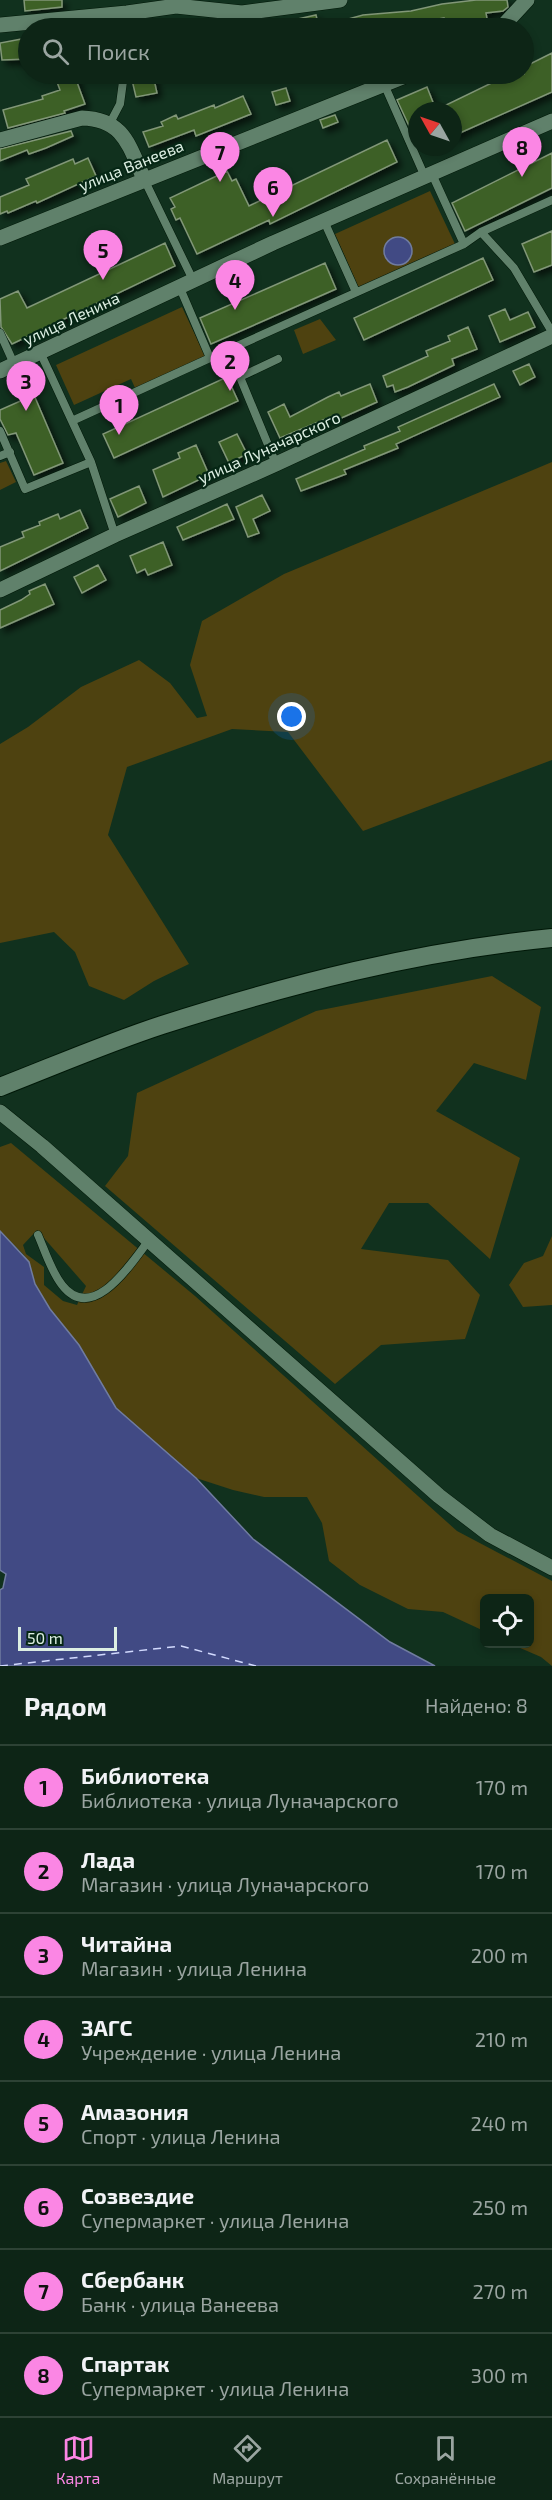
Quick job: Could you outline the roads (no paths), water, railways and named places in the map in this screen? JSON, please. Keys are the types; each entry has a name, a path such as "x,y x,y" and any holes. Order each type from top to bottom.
{"main road":[{"path":"0,1087 161,1026 340,974 425,954 552,938"}],"street":[{"path":"74,18 127,13 176,3 236,14 340,0"},
{"path":"510,18 527,0"},
{"path":"0,25 18,23"},
{"name":"улица Ванеева","path":"0,238 384,84"},
{"path":"0,140 82,118 110,123 125,139 144,179"},
{"name":"улица Ленина","path":"7,367 324,221 552,121"},
{"name":"улица Луначарского","path":"0,590 115,535 276,464 552,334"},
{"path":"0,1112 464,1516 490,1535 552,1568"}],"lane":[{"path":"110,123 120,104 123,84"},
{"path":"384,84 464,244"},
{"path":"144,179 187,285 210,358"},
{"path":"74,420 464,244 481,232 552,200"},
{"path":"324,221 356,292"},
{"path":"481,232 514,268 552,334"},
{"path":"0,333 7,367"},
{"path":"226,351 240,377 276,464"},
{"path":"40,352 74,420 91,462 115,535"},
{"path":"240,377 278,359"},
{"path":"0,431 25,489 91,462"},
{"path":"0,456 9,452"},
{"path":"38,1235 62,1286 87,1298 103,1293 114,1284 149,1240"}],"water":[{"path":"398,237 408,241 412,251 408,261 398,265 388,261 384,251 388,241"},
{"path":"0,1231 29,1262 35,1284 50,1309 79,1345 116,1408 196,1478 253,1539 390,1642 435,1666 0,1666 0,1590 3,1588 6,1574 0,1570"}],"place":[{"name":"Спартак","path":"522,177"},
{"name":"Сбербанк","path":"220,182"},
{"name":"Созвездие","path":"273,217"},
{"name":"Амазония","path":"103,280"},
{"name":"ЗАГС","path":"235,310"},
{"name":"Лада","path":"230,391"},
{"name":"Читайна","path":"26,411"},
{"name":"Библиотека","path":"119,435"}]}
